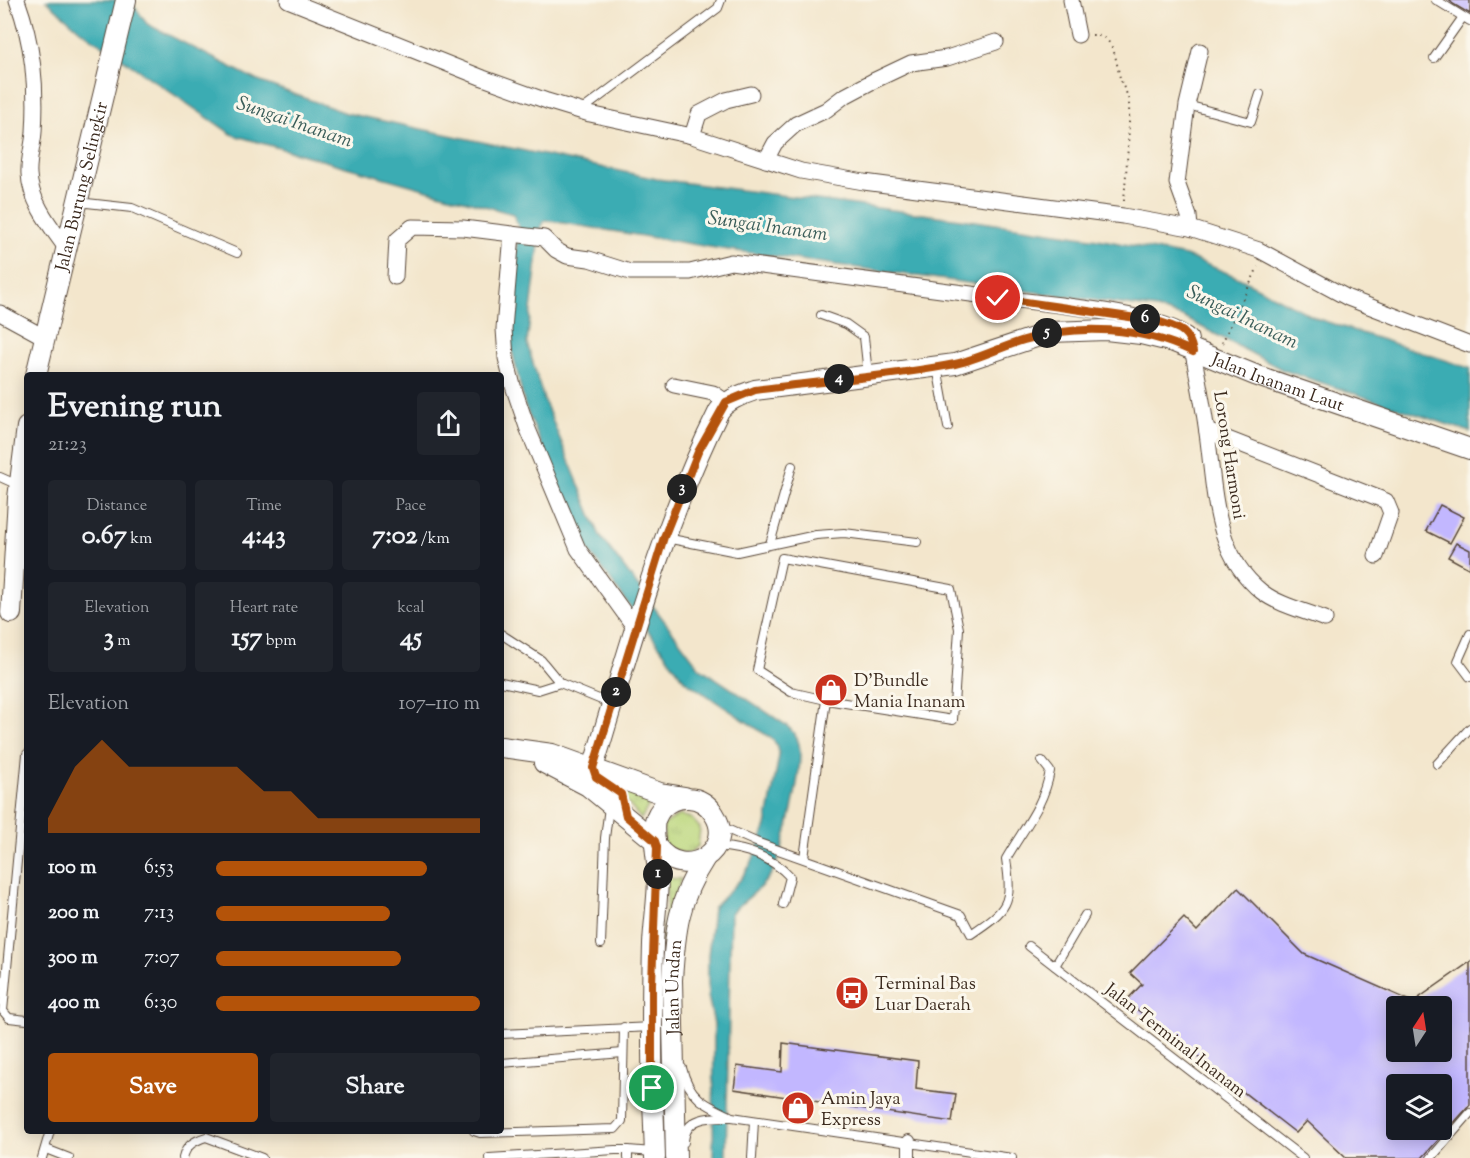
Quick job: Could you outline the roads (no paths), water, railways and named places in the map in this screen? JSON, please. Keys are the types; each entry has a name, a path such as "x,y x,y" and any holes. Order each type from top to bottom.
{"street":[{"path":"17,0 29,32 35,69 34,132 29,175 40,209 66,248"},
{"name":"Jalan Burung Selingkir","path":"37,372 126,0"},
{"path":"288,0 483,78 581,111 692,136 801,171 864,183 1123,216 1190,228 1259,250 1348,298 1470,345"},
{"path":"1071,0 1076,30"},
{"path":"766,160 775,143 796,124 826,110 873,81 911,63 947,58 996,42"},
{"path":"1190,228 1189,216 1177,183 1187,105 1200,51"},
{"path":"692,136 699,114 726,100 751,94"},
{"path":"395,277 397,240 412,227 463,228 544,238 556,250 567,256 589,259 630,272 690,272 731,262 1157,321 1180,329 1191,338 1193,352"},
{"path":"512,234 504,329 506,358 513,386 527,427 578,549 635,628"},
{"path":"0,313 44,337"},
{"name":"Jalan Inanam Laut","path":"726,402 755,390 955,364 1051,332 1081,329 1142,334 1174,342 1193,352 1470,449"},
{"name":"Lorong Harmoni","path":"1193,352 1207,431 1219,523 1234,558 1250,580 1264,593 1325,619"},
{"path":"626,816 621,794 596,777 593,768 664,537 698,452 726,402 713,393 674,385"},
{"path":"1207,431 1386,501 1391,513 1376,556"},
{"path":"13,614 24,472"},
{"path":"508,748 552,754 660,793 691,798 709,807 719,825"},
{"path":"508,748 567,773 626,816 669,859 678,862 697,862 711,852"},
{"name":"Jalan Undan","path":"655,1155 652,1027 655,819 661,809 670,802 691,798"},
{"name":"Jalan Undan","path":"676,1158 672,989 674,954 682,905 689,882 711,852 719,825"},
{"path":"909,1141 909,1158"}],"lane":[{"path":"581,111 718,9 721,0"},
{"path":"1434,58 1466,19 1436,0"},
{"path":"1187,105 1251,122 1260,94"},
{"path":"77,202 132,208 237,253"},
{"path":"821,315 846,324 864,337 868,375"},
{"path":"936,366 948,427"},
{"path":"770,544 792,466"},
{"path":"0,477 23,487"},
{"path":"664,537 737,552 816,535 844,533 917,542"},
{"path":"782,558 951,589 959,629 953,720 826,700 791,692 757,670 782,558"},
{"path":"1470,634 1458,661 1460,667 1470,677"},
{"path":"504,636 541,660 560,683 612,705"},
{"path":"504,683 538,690 550,689 560,683"},
{"path":"804,858 826,700"},
{"path":"1437,764 1470,729"},
{"path":"719,825 756,842 962,915 971,934 994,918 1006,903 1010,889 1006,859 1036,814 1047,791 1050,771 1042,761"},
{"path":"24,786 3,1011 9,1018 24,1020"},
{"path":"601,944 605,838 610,803"},
{"path":"711,852 750,853 776,862 790,877 783,904"},
{"path":"1055,966 1085,915"},
{"name":"Jalan Terminal Inanam","path":"1029,946 1303,1158"},
{"path":"672,989 682,999 682,1070 690,1092 709,1106 732,1117"},
{"path":"504,1132 615,1129 622,1121 624,1027"},
{"path":"504,1034 652,1027"},
{"path":"504,1063 623,1053"},
{"path":"1431,1158 1470,1113"},
{"path":"683,1158 684,1135 691,1125 702,1117 732,1117 909,1141 1012,1158"},
{"path":"752,1158 754,1121"},
{"path":"42,1158 49,1134"},
{"path":"183,1158 184,1151 193,1142 206,1137 262,1158"},
{"path":"46,1149 69,1158"},
{"path":"489,1158 655,1155"}],"water":[{"name":"Sungai Inanam","path":"46,0 130,0 147,24 258,81 346,113 657,179 968,220 1098,239 1186,256 1237,277 1318,319 1470,368 1470,432 1283,370 1183,317 1157,309 722,249 545,220 541,228 527,343 544,400 600,536 700,668 786,725 794,733 799,744 796,790 776,864 763,885 731,913 726,1158 713,1158 714,1024 708,996 708,956 713,908 740,880 751,864 766,826 779,756 778,746 771,738 685,681 583,543 525,406 510,342 518,226 513,214 233,135 80,30"}],"place":[{"name":"D'Bundle Mania Inanam","path":"831,690"},
{"name":"Terminal Bas Luar Daerah","path":"852,993"},
{"name":"Amin Jaya Express","path":"798,1108"}]}
